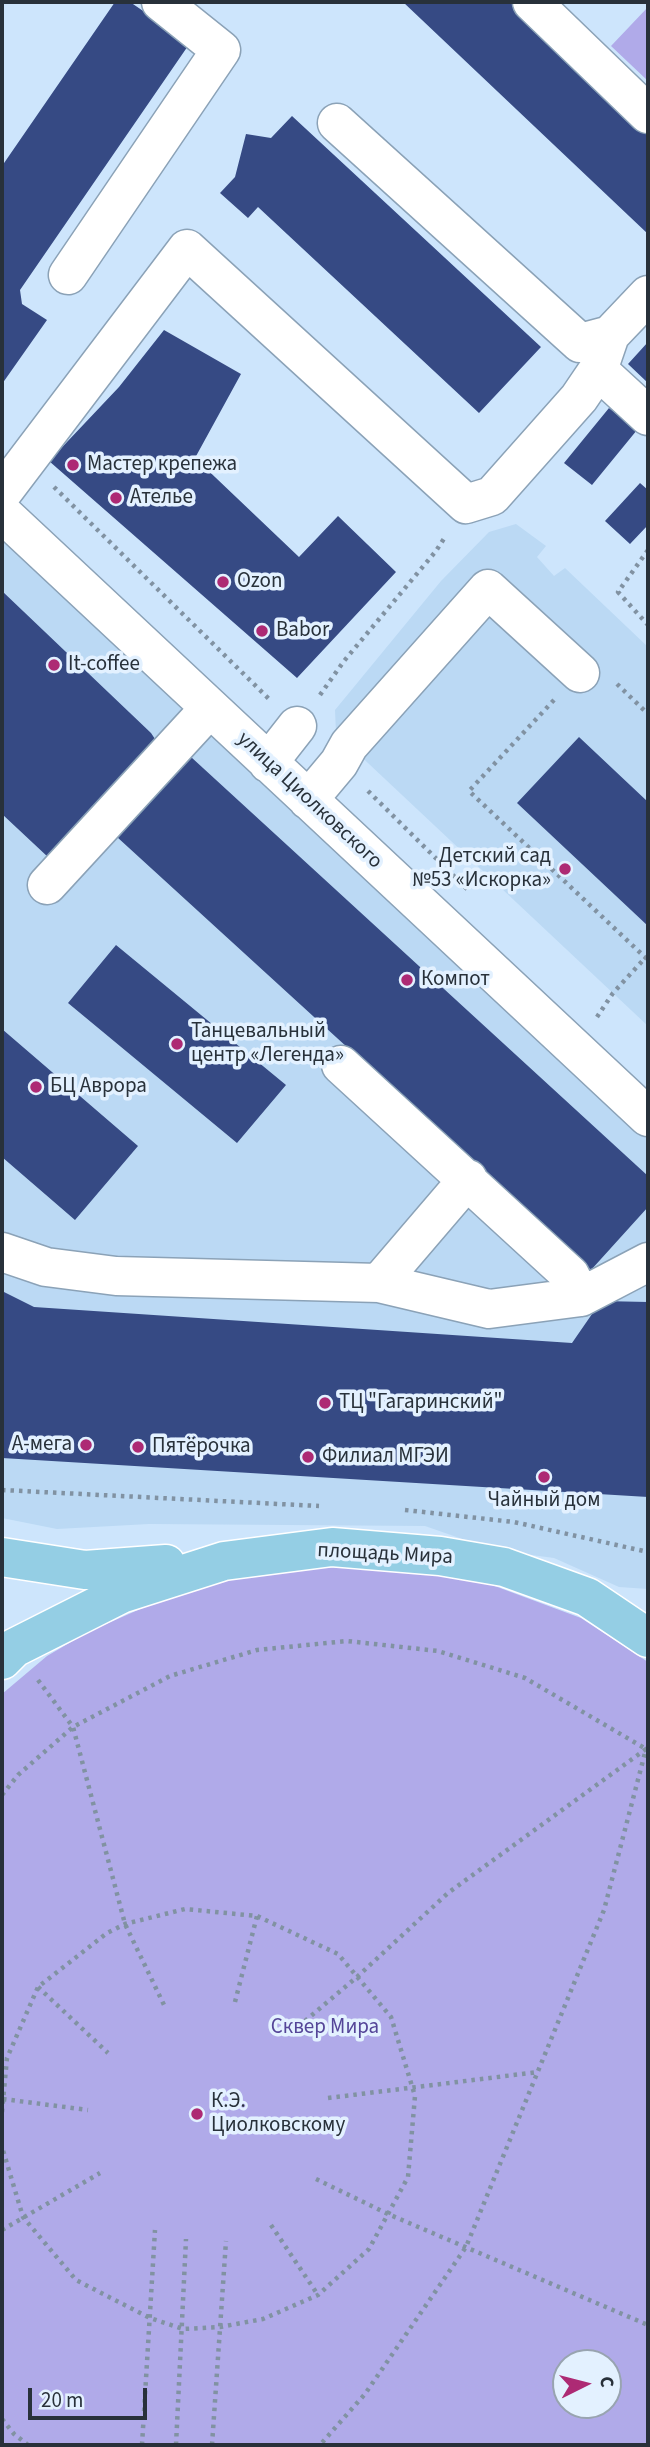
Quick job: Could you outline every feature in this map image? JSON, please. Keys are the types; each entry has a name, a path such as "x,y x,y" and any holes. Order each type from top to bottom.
{"main road":[{"name":"площадь Мира","path":"8,1654 121,1594 224,1561 332,1547 440,1556 504,1567 587,1597 648,1638"},
{"path":"2,1557 85,1570 224,1561"}],"street":[{"path":"68,275 221,50 161,2"},
{"path":"532,2 648,114"},
{"path":"337,122 580,343 604,352 648,416"},
{"path":"2,493 187,249 466,504 492,496 579,398 604,352 648,295"},
{"name":"улица Циолковского","path":"2,513 648,1117"},
{"path":"307,800 340,763 349,745 488,589 580,673"},
{"path":"47,885 210,708"},
{"path":"268,763 297,726"},
{"path":"341,1065 570,1275 581,1297"},
{"path":"379,1283 468,1179"},
{"path":"2,1252 46,1267 116,1276 379,1283 489,1309 581,1297 648,1262"}],"path":[{"path":"27,462 297,726 344,661 436,551 466,504"},
{"path":"648,550 618,592 648,625"},
{"path":"580,673 469,791 647,959 614,993 597,1017"},
{"path":"2,1493 322,1506"},
{"path":"392,1510 433,1511 514,1522 648,1552"},
{"path":"2,1795 18,1776 74,1727 170,1676 257,1650 347,1641 438,1651 525,1678 647,1750"},
{"path":"8,1654 74,1727 125,1924 165,2007"},
{"path":"292,2032 357,1977 448,1893 647,1750"},
{"path":"320,2445 365,2394 466,2247 604,1910 647,1750"},
{"path":"2,2112 6,2058 38,1987 107,1933 125,1924 185,1909 257,1916 338,1954 391,2017 415,2095 408,2177 369,2249 318,2295 263,2319 220,2328 183,2329 149,2318 76,2280 23,2217 2,2147"},
{"path":"234,2002 257,1916"},
{"path":"38,1987 108,2053"},
{"path":"328,2098 538,2072"},
{"path":"3,2099 89,2110"},
{"path":"2,2230 100,2173"},
{"path":"316,2179 388,2214 648,2325"},
{"path":"271,2225 318,2295"},
{"path":"142,2445 155,2230"},
{"path":"176,2445 186,2239"},
{"path":"212,2445 226,2241"},
{"path":"2,2419 14,2434 28,2445"}],"shaded area":[{"name":"Детский сад №53 «Искорка»","path":"516,524 546,546 537,557 554,576 565,568 648,647 648,1026 336,733 335,710 441,581 489,532"},
{"path":"2,530 648,1137 648,1589 619,1587 554,1558 494,1550 425,1526 149,1524 57,1529 2,1518"}],"green space":[{"path":"648,7 648,81 611,46"},
{"name":"Сквер Мира","path":"383,1566 484,1582 581,1618 648,1662 648,2445 2,2445 2,1694 47,1656 88,1632 181,1591 281,1569"}],"building":[{"path":"115,2 130,2 190,43 20,290 22,304 47,320 2,384 2,166"},
{"path":"403,2 513,2 648,130 648,234"},
{"path":"292,116 541,347 479,413 258,207 248,218 220,193 235,177 246,134 271,138"},
{"path":"164,330 241,374 195,458 299,557 338,516 396,572 297,678 49,461 119,387"},
{"path":"648,342 648,383 628,364"},
{"path":"609,408 637,430 592,485 564,463"},
{"path":"640,483 648,490 648,525 630,544 605,521"},
{"path":"2,591 155,739 152,746 49,858 2,814"},
{"path":"579,737 648,802 648,926 517,803"},
{"path":"191,757 648,1176 648,1207 591,1270 117,837"},
{"name":"Танцевальный центр «Легенда»","path":"116,945 286,1085 237,1143 68,1003"},
{"name":"БЦ Аврора","path":"2,1029 138,1146 75,1220 2,1157"},
{"name":"ТЦ \"Гагаринский\"","path":"2,1291 34,1307 572,1343 601,1301 648,1302 648,1497 2,1458"}],"place":[{"name":"Мастер крепежа","path":"73,465"},
{"name":"Ателье","path":"116,498"},
{"name":"Ozon","path":"223,582"},
{"name":"Babor","path":"262,631"},
{"name":"It-coffee","path":"54,665"},
{"name":"Детский сад №53 «Искорка»","path":"565,869"},
{"name":"Компот","path":"407,980"},
{"name":"Танцевальный центр «Легенда»","path":"177,1044"},
{"name":"БЦ Аврора","path":"36,1087"},
{"name":"ТЦ \"Гагаринский\"","path":"325,1403"},
{"name":"А-мега","path":"86,1445"},
{"name":"Пятёрочка","path":"138,1447"},
{"name":"Филиал МГЭИ","path":"308,1457"},
{"name":"Чайный дом","path":"544,1477"},
{"name":"К.Э. Циолковскому","path":"197,2114"}]}
